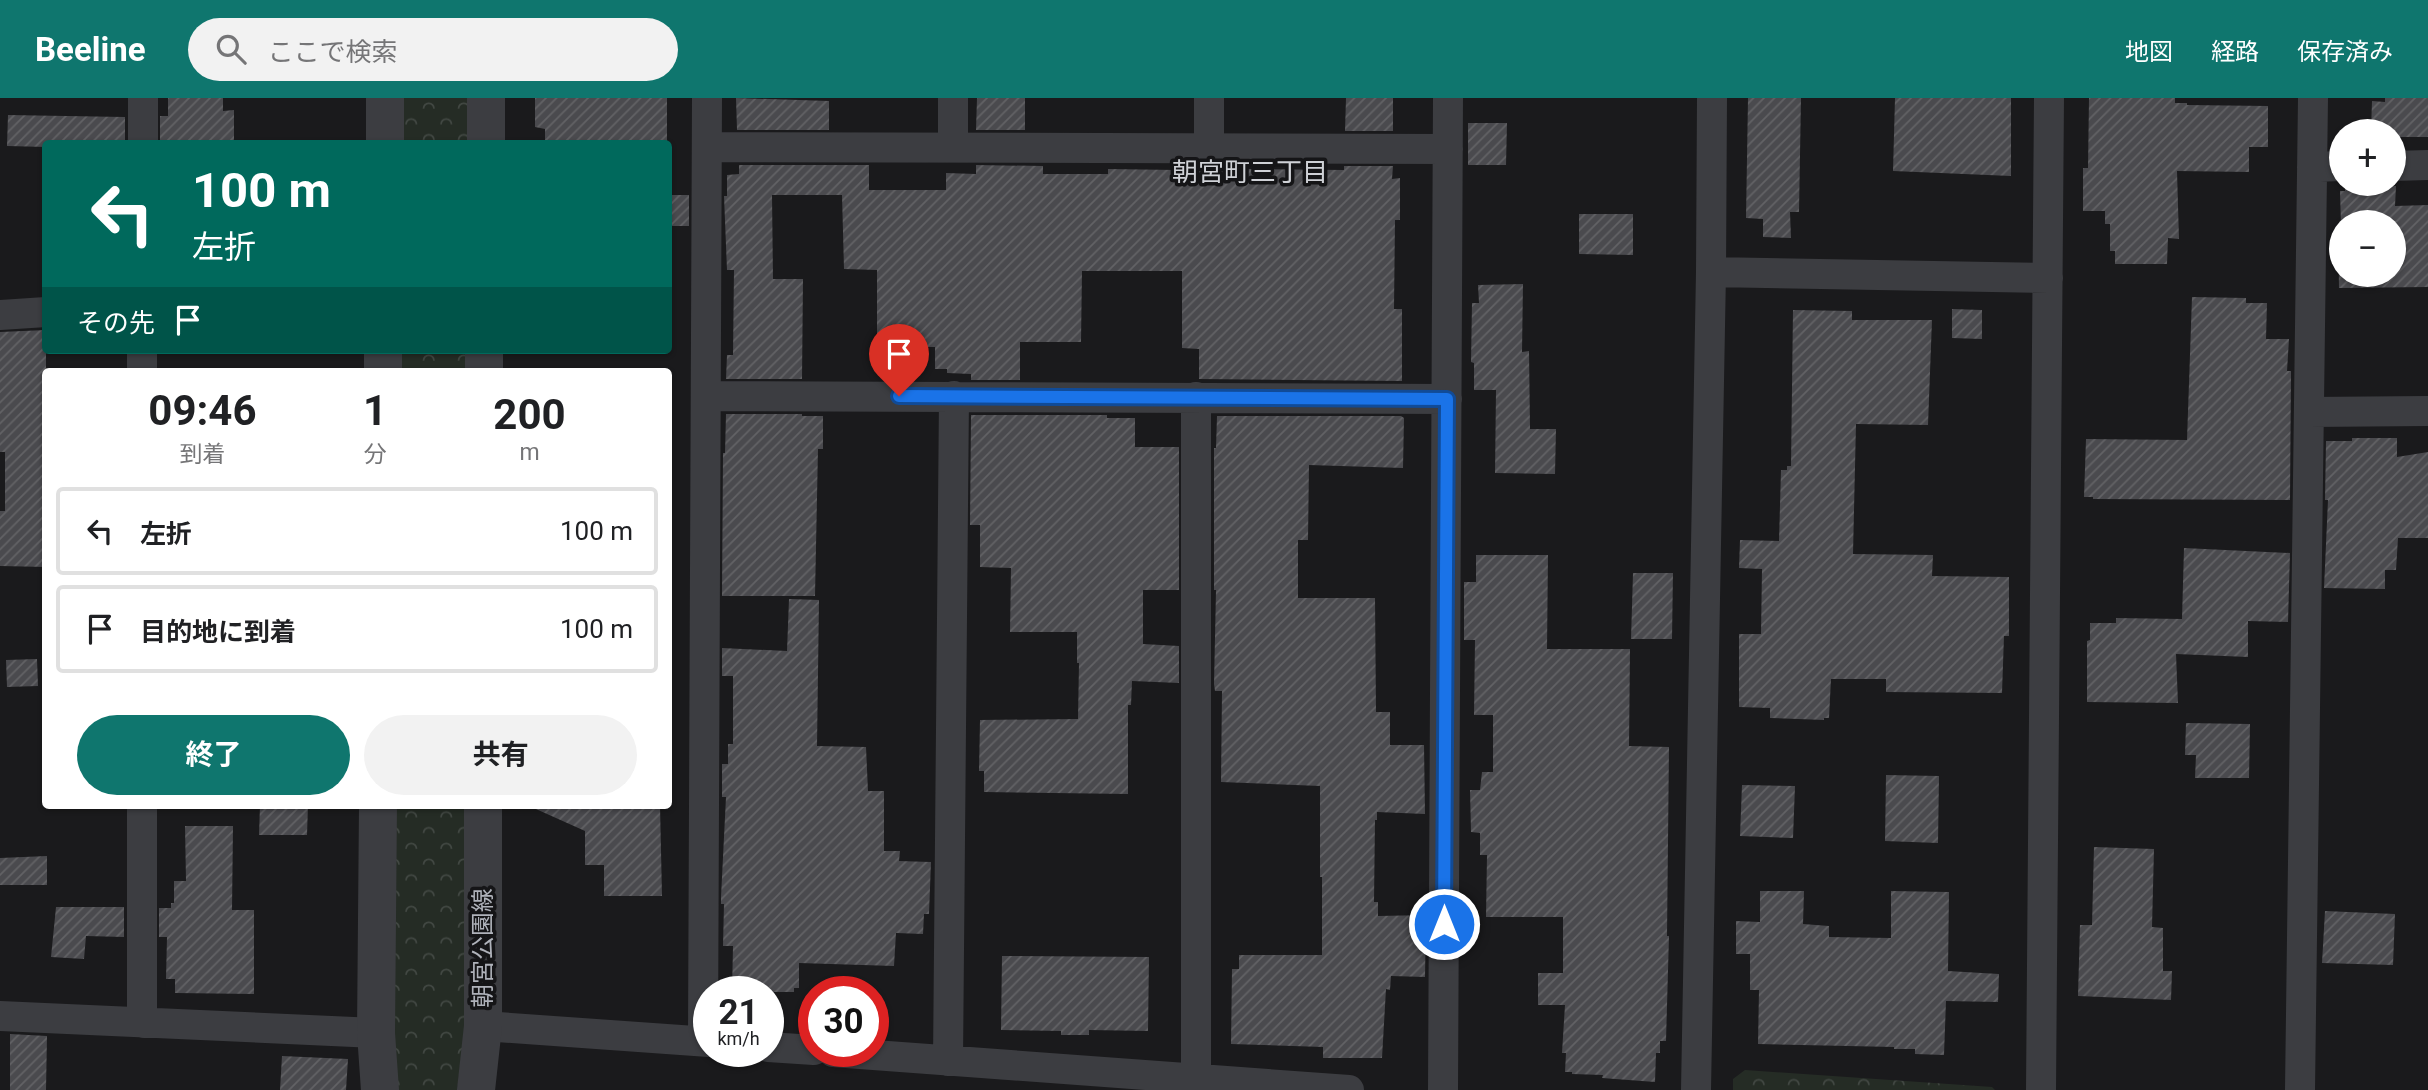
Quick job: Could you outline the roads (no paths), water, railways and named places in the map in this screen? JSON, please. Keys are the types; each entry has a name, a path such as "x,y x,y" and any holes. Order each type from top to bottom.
{"street":[{"path":"143,98 143,140"},
{"path":"384,140 385,98"},
{"path":"486,98 486,140"},
{"path":"706,976 707,98"},
{"path":"953,98 953,147"},
{"path":"1209,98 1209,148"},
{"path":"1443,1090 1448,98"},
{"path":"1696,1090 1712,98"},
{"path":"2041,1090 2049,98"},
{"path":"2300,1090 2313,98"},
{"path":"707,147 1448,149"},
{"path":"2406,166 2428,165"},
{"path":"2312,167 2329,166"},
{"path":"1711,272 2048,278"},
{"path":"0,315 42,312"},
{"path":"706,396 1447,399"},
{"path":"948,1061 954,396"},
{"path":"1196,397 1197,1084"},
{"path":"2309,412 2428,411"},
{"path":"142,809 142,1023"},
{"path":"378,809 376,1033 380,1090"},
{"name":"朝宮公園線","path":"476,1090 483,1026 483,809"},
{"path":"0,1017 376,1033"},
{"path":"483,1026 693,1041"},
{"path":"889,1056 1197,1084 1349,1090"}],"district":[{"name":"朝宮町三丁目","path":"1250,172"}]}
